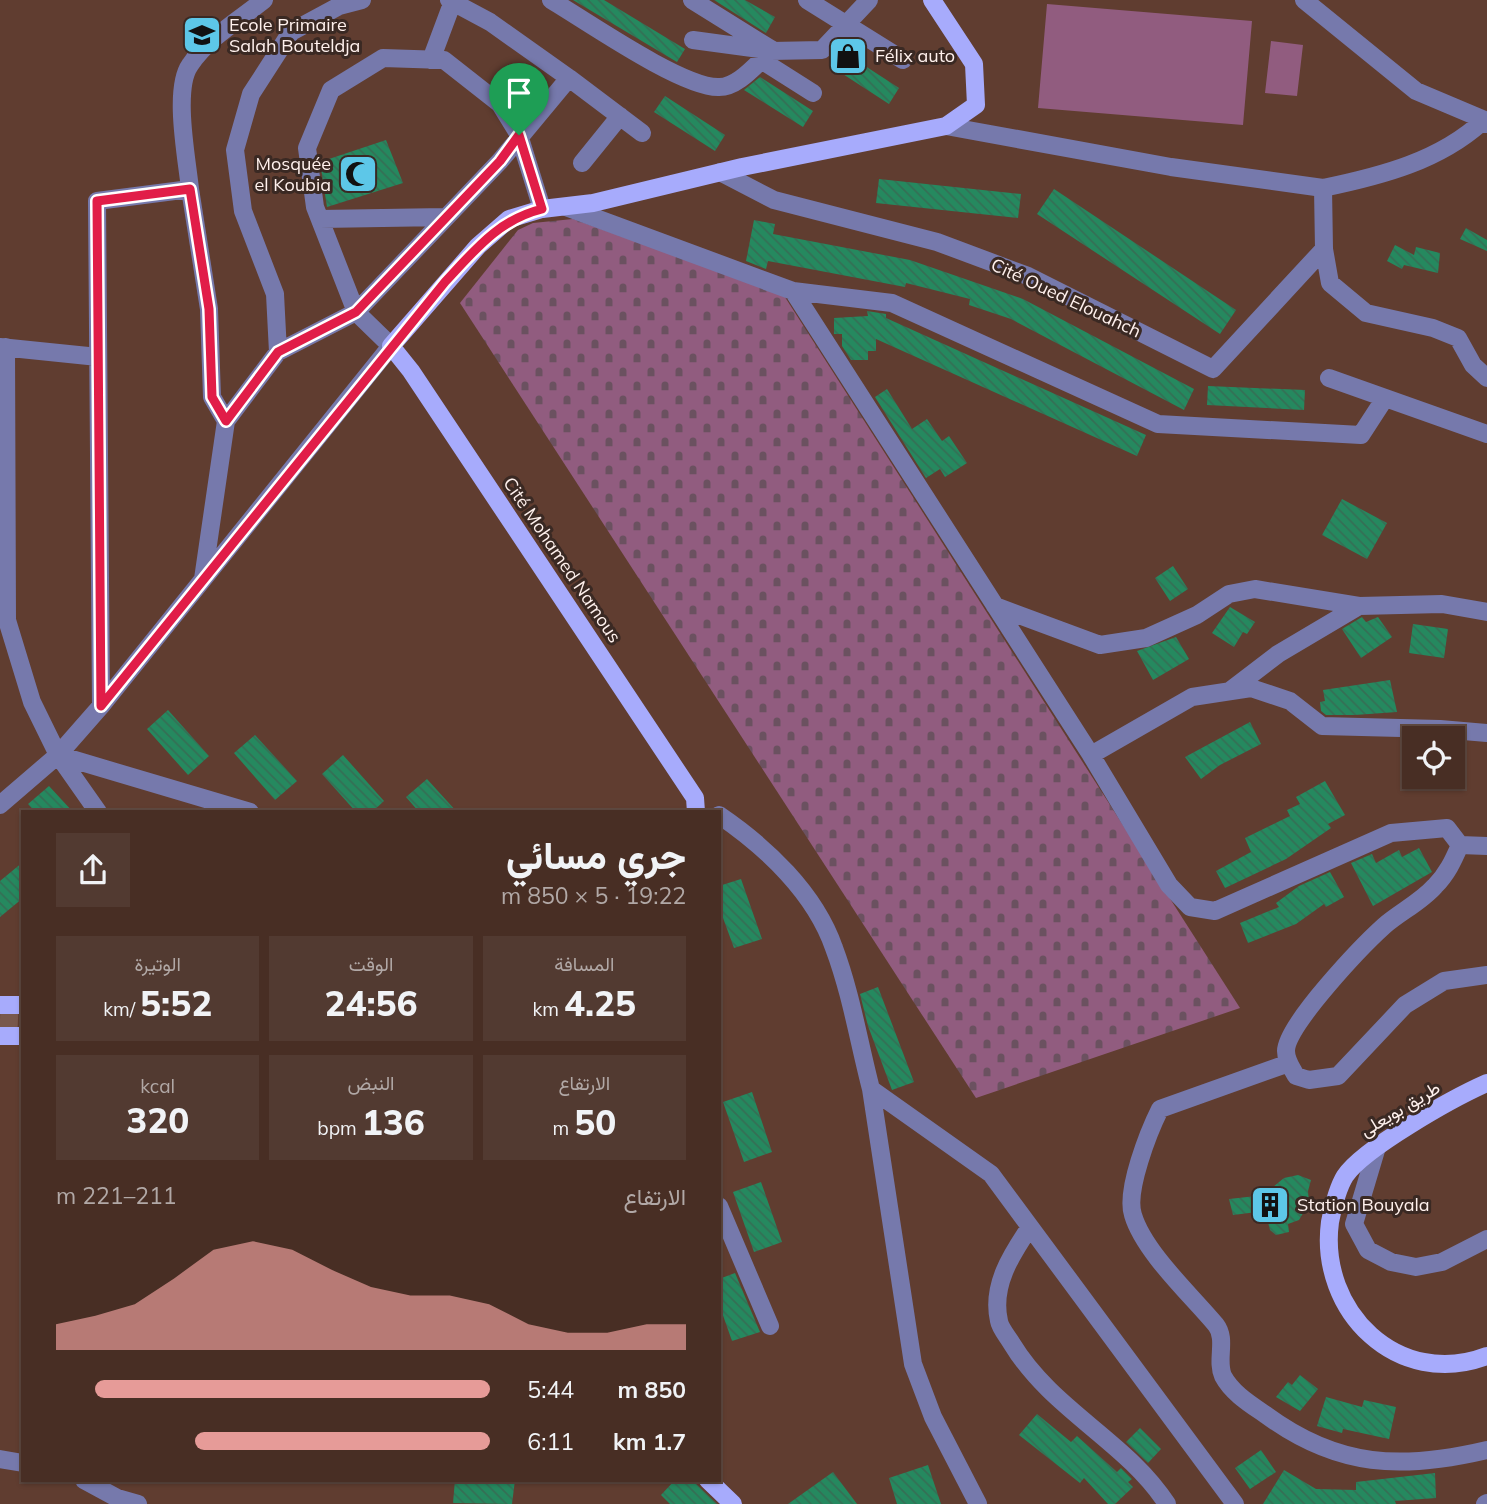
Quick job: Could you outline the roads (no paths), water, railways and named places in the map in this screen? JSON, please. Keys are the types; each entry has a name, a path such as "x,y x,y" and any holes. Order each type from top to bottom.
{"main road":[{"path":"391,346 478,246 509,219 542,209 643,193 720,172 946,126 976,105 974,64 932,0"},
{"name":"Cité Mohamed Namous","path":"391,346 423,388 696,805"},
{"path":"0,1004 21,1005"},
{"path":"0,1035 21,1036"},
{"name":"طريق بويعلى","path":"1487,1083 1364,1155 1344,1178 1332,1208 1328,1240 1331,1273 1345,1307 1370,1336 1406,1358 1440,1364 1470,1363 1487,1356"},
{"path":"710,1482 733,1504"}],"street":[{"path":"226,421 212,397 209,309 190,189 182,100 188,67 209,44 264,0"},
{"path":"278,352 275,294 243,211 235,150 251,94 291,32 339,6 362,0"},
{"path":"551,0 683,79 720,88 736,82 768,54"},
{"path":"692,0 768,54 813,93"},
{"path":"807,0 903,60"},
{"path":"693,40 768,54 822,50 869,0"},
{"path":"946,126 1171,167 1323,188 1400,169 1461,142 1486,122 1416,91 1304,0"},
{"path":"431,60 451,1 490,22 642,133"},
{"name":"Cité Mohamed Namous","path":"391,346 356,312 320,219 307,148 331,90 383,58 444,60 500,104 519,135 542,209"},
{"path":"203,579 226,421 278,352 356,312 500,161 569,78"},
{"path":"582,163 620,116"},
{"name":"Cité Oued Elouahch","path":"720,172 774,200 937,242 1028,276 1213,369 1324,249"},
{"path":"1323,188 1324,249 1330,283 1366,313 1433,328 1458,338 1473,365 1487,378"},
{"path":"101,706 97,201 190,189"},
{"path":"566,207 793,291 892,303 1158,424 1361,435 1385,398"},
{"path":"320,219 445,217"},
{"path":"793,291 1091,755 1169,885 1190,907 1215,911 1391,833 1447,828 1460,845"},
{"path":"0,805 58,755 101,706 391,346"},
{"path":"97,810 58,755 32,702 8,620 3,347 98,357"},
{"path":"1329,378 1487,434"},
{"path":"995,606 1100,645 1146,638 1197,615 1228,594 1255,589 1359,606 1442,604 1487,612"},
{"path":"1228,692 1278,654 1359,606"},
{"path":"1091,755 1192,697 1251,688 1290,701 1322,726 1487,733"},
{"path":"58,755 243,810"},
{"path":"191,794 203,810"},
{"path":"721,816 773,856 798,884 834,946 871,1090 913,1364 933,1417 978,1504"},
{"path":"1460,845 1487,846"},
{"path":"1460,845 1450,869 1434,889 1385,925 1360,949 1295,1026 1286,1050 1289,1063 1296,1076 1310,1080 1338,1076 1405,1005 1444,981 1487,975"},
{"path":"1289,1063 1160,1109 1148,1133 1135,1181 1132,1214 1160,1262 1221,1331 1222,1374 1238,1395 1288,1431 1339,1455 1374,1462 1463,1456 1487,1450"},
{"path":"871,1090 991,1174 1188,1436 1235,1504"},
{"path":"1377,1147 1354,1224 1368,1250 1391,1262 1416,1267 1442,1262 1487,1239"},
{"path":"721,1211 770,1326"},
{"path":"1030,1227 1008,1260 1001,1280 999,1321 1026,1367 1061,1403 1136,1468 1167,1504"},
{"path":"0,1459 21,1463"},
{"path":"89,1482 138,1504"}],"tunnel":[{"path":"0,1019 21,1020"}],"place":[{"name":"Ecole Primaire Salah Bouteldja","path":"202,35"},
{"name":"Félix auto","path":"848,56"},
{"name":"Mosquée el Koubia","path":"358,174"},
{"name":"Station Bouyala","path":"1270,1205"}]}
